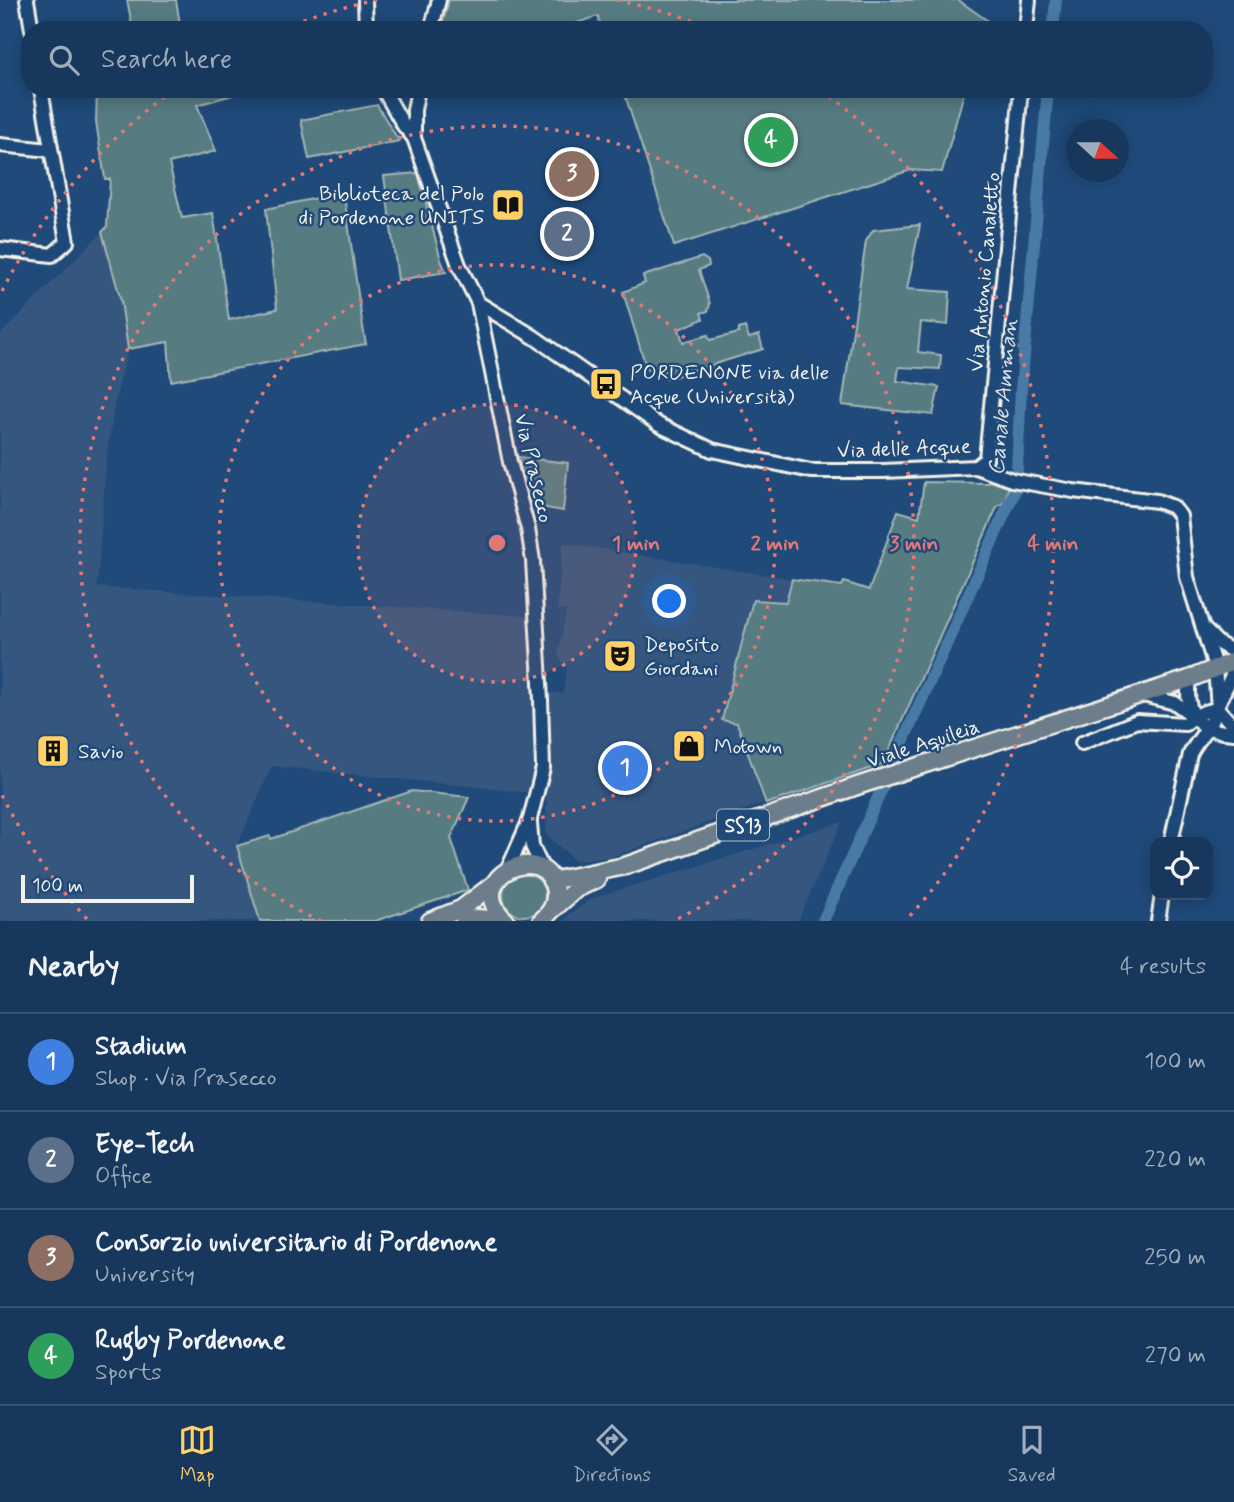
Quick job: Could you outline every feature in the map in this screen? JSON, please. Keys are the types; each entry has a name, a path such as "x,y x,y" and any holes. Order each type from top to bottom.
{"main road":[{"name":"Viale Aquileia","path":"546,916 576,889 625,866 860,785 1234,662"},
{"name":"Viale Aquileia","path":"508,869 527,865 548,877 555,891 554,902 546,916"},
{"name":"Viale Aquileia","path":"548,877 625,866"},
{"path":"430,921 461,909 495,883 508,869"},
{"path":"495,883 493,903 505,921"},
{"path":"464,921 476,918 505,921"}],"street":[{"path":"27,0 30,21"},
{"path":"365,0 366,21"},
{"path":"433,21 439,0"},
{"path":"1027,21 1029,0"},
{"path":"0,250 52,255 67,242 42,98"},
{"name":"Via Prasecco","path":"388,98 414,138"},
{"name":"Via Prasecco","path":"416,98 414,138 458,265 478,303 533,561 543,768 530,819 508,869"},
{"name":"Via Antonio Canaletto","path":"981,463 1020,98"},
{"path":"0,145 50,150"},
{"name":"Via delle Acque","path":"478,303 534,337 659,425 712,450 811,471 883,471 981,463 1008,479 1157,501 1173,507 1180,516 1187,577 1215,667 1218,707"},
{"path":"1203,627 1212,638 1234,652"},
{"path":"1189,754 1214,720 1234,671"},
{"path":"1172,837 1189,754 1193,716 1189,704 1189,679"},
{"path":"1140,695 1175,703 1207,728 1234,733"},
{"path":"1082,743 1138,721 1185,724 1193,716 1218,707"},
{"path":"1218,707 1234,727"},
{"name":"Via Prasecco","path":"530,819 532,846 548,877"},
{"path":"1158,921 1161,900"}],"shaded area":[{"path":"102,232 121,301 128,349 115,401 107,453 97,587 531,616 534,793 272,766 237,846 260,921 0,921 0,335"},
{"path":"563,543 792,579 786,602 753,600 723,720 737,722 763,803 612,857 575,861 546,834 548,692 563,694 567,668 558,655 566,611 557,609"},
{"path":"842,822 798,921 564,921 593,898"}],"green space":[{"path":"127,0 176,0 180,21 131,21"},
{"path":"449,0 958,0 988,21 599,21 598,16 583,21 443,21"},
{"path":"97,98 222,98 197,105 216,151 169,163 182,218 213,213 229,320 277,309 266,209 339,193 344,196 366,344 171,381 168,342 128,349 121,301 102,232 107,227 110,179 105,179 96,122"},
{"path":"626,98 963,98 942,172 911,170 674,246"},
{"path":"377,105 399,141 309,159 301,120"},
{"path":"418,173 446,272 398,280 384,176"},
{"path":"920,225 907,289 950,292 948,325 921,322 918,352 941,355 940,369 899,367 897,381 939,387 933,415 842,405 866,241 873,230"},
{"path":"702,257 708,261 709,266 699,270 710,304 708,311 701,313 703,319 679,329 683,342 708,335 710,340 739,333 739,329 745,327 749,338 759,335 763,349 667,379 662,364 647,370 623,292 645,283 643,276"},
{"path":"518,457 568,463 563,511 529,505"},
{"path":"992,478 1009,484 1005,501 997,507 883,764 766,804 737,723 722,720 753,600 786,602 792,579 842,586 844,582 869,590 898,511 919,517 924,482 988,483"},
{"path":"412,791 469,797 451,838 468,890 375,921 260,921 237,846 270,836 271,839"},
{"path":"524,874 539,880 545,895 539,910 524,916 509,910 503,895 509,880"}],"waterway":[{"name":"Canale Amman","path":"1054,21 1056,0"},
{"name":"Canale Amman","path":"823,921 1016,488 1021,389 1047,98"}],"place":[{"name":"Rugby Pordenone","path":"771,140"},
{"name":"Consorzio universitario di Pordenone","path":"572,174"},
{"name":"Biblioteca del Polo di Pordenone UNITS","path":"508,205"},
{"name":"Eye-Tech","path":"567,234"},
{"name":"PORDENONE via delle Acque (Università)","path":"606,384"},
{"name":"Deposito Giordani","path":"620,656"},
{"name":"Motown","path":"689,746"},
{"name":"Savio","path":"53,751"},
{"name":"Stadium","path":"625,768"}]}
